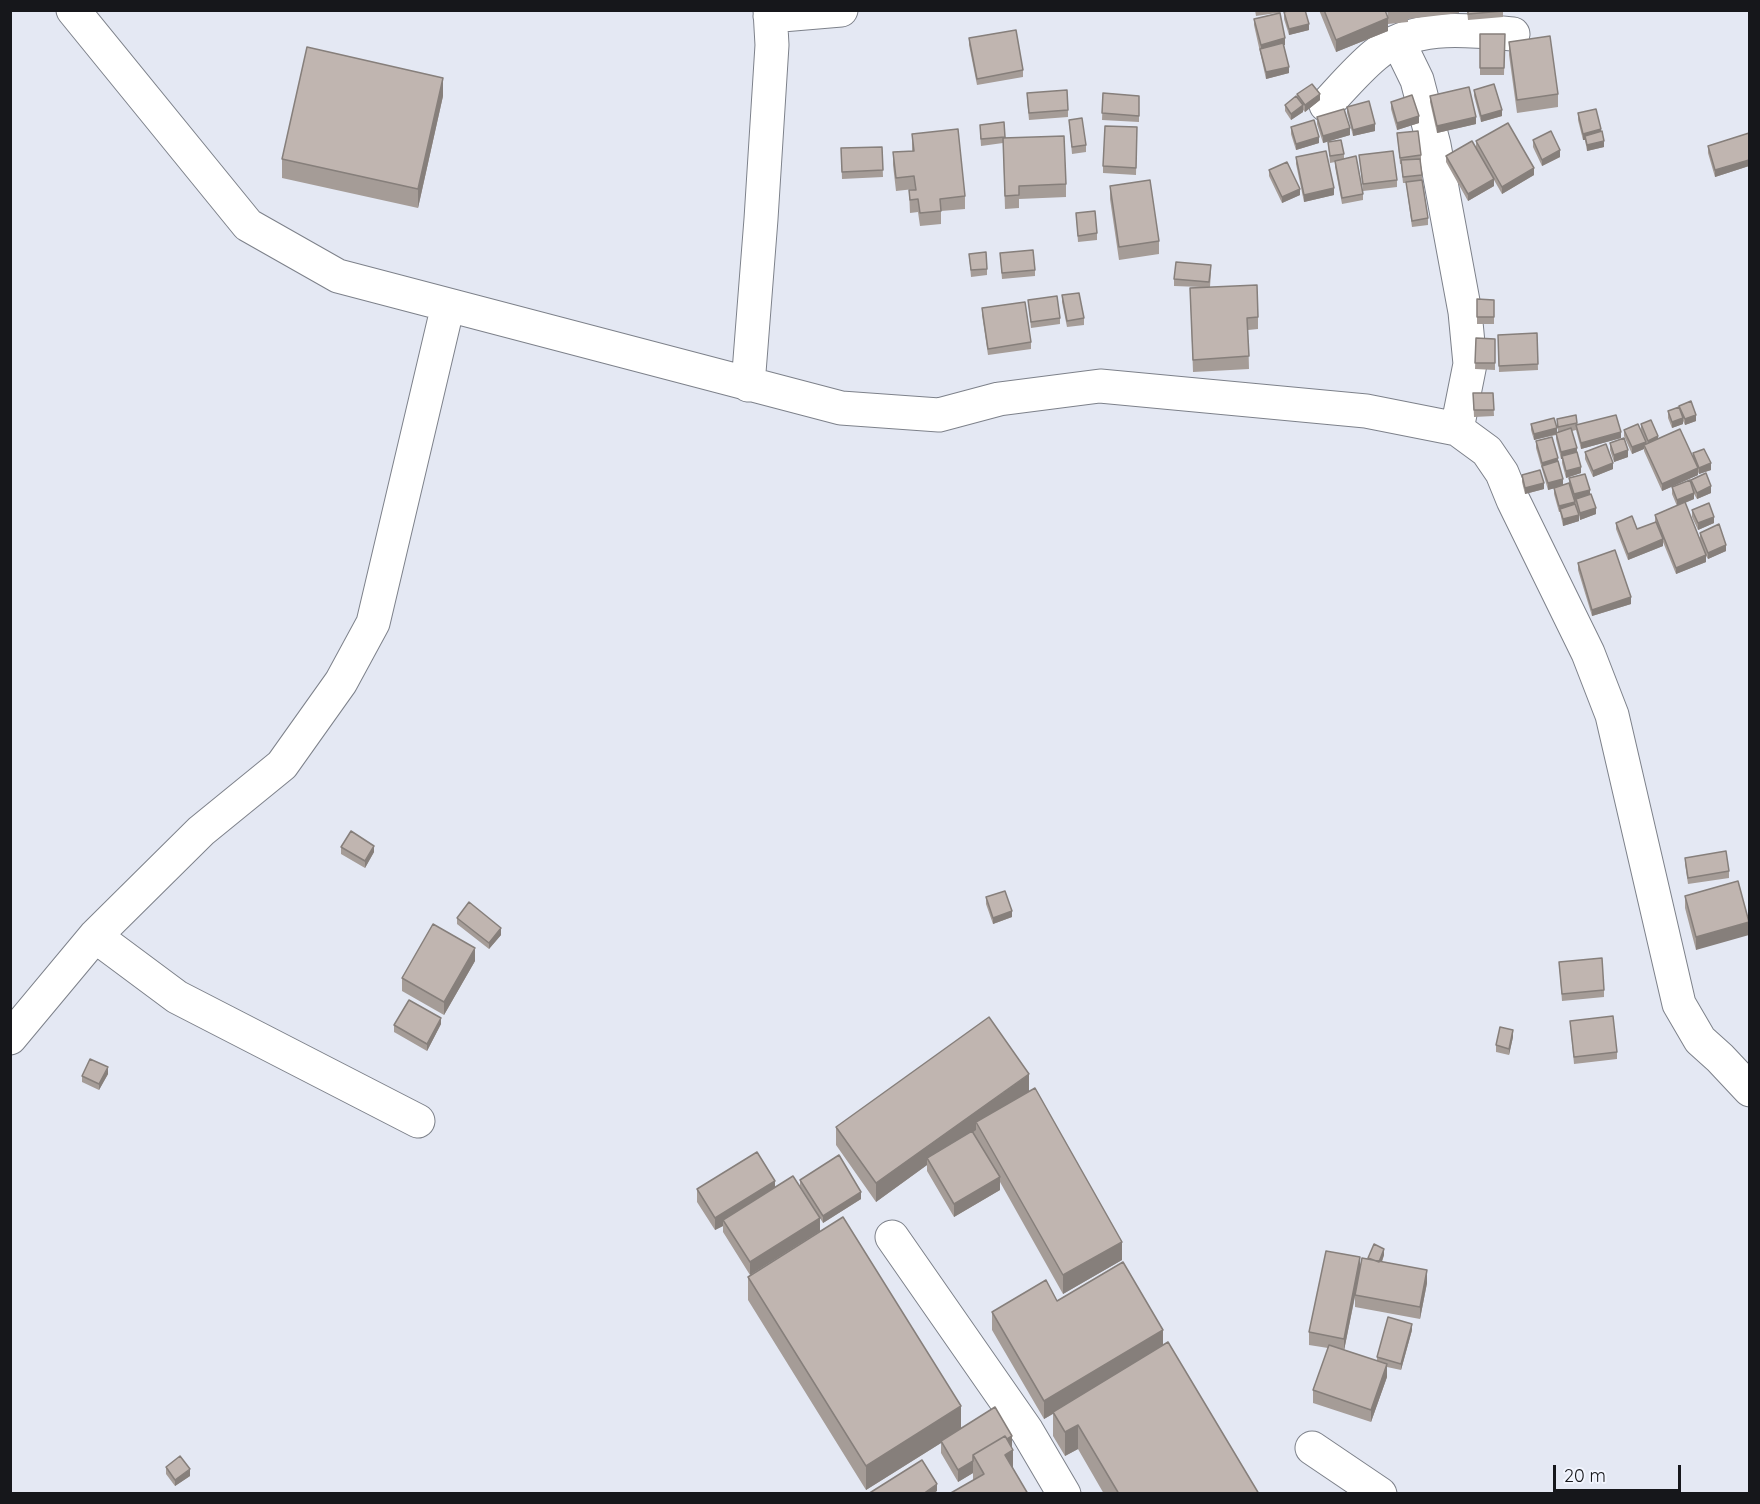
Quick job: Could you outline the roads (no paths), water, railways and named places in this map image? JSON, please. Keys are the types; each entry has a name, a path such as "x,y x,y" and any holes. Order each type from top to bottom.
{"street":[{"path":"73,10 248,225 338,276 841,408 939,415 999,399 1100,386 1366,411 1457,429 1487,451 1502,473 1588,653 1612,715 1679,1004 1700,1040 1749,1090"},
{"path":"748,385 772,45 770,13 841,10"},
{"path":"1326,105 1376,54 1410,36 1460,29 1513,34"},
{"path":"1398,41 1417,80 1434,146 1465,312 1470,364 1457,429"},
{"path":"10,1038 95,936 201,831 282,765 341,682 373,623 448,305"},
{"path":"95,936 177,997 418,1121"},
{"path":"892,1237 1027,1431 1064,1494"},
{"path":"1312,1448 1380,1494"}]}
